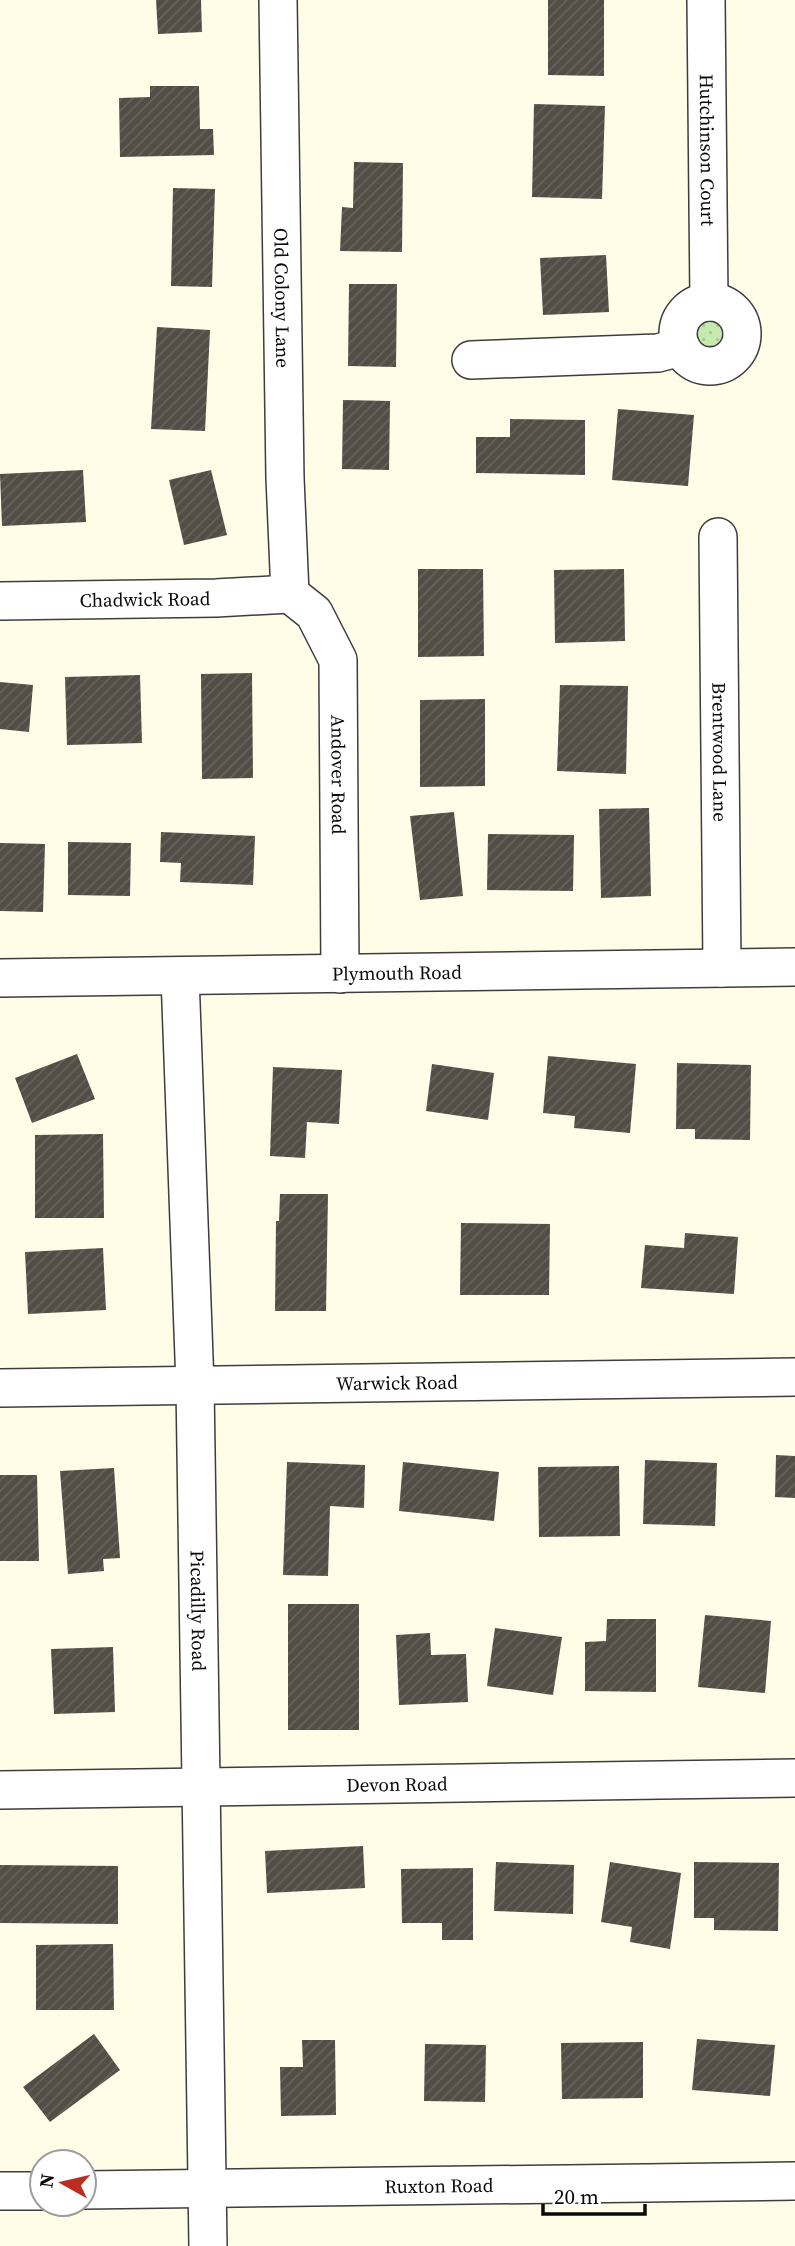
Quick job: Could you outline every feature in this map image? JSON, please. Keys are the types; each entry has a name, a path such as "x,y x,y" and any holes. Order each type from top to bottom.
{"street":[{"name":"Old Colony Lane","path":"278,0 289,594"},
{"name":"Hutchinson Court","path":"706,0 709,302"},
{"path":"709,302 722,304 737,317 741,327 739,347 725,362 704,365 693,361 681,347 678,333 680,322 685,313 693,307 709,302"},
{"path":"471,360 658,353 681,347"},
{"name":"Brentwood Lane","path":"718,537 722,968"},
{"name":"Chadwick Road","path":"0,601 216,598 289,594"},
{"name":"Andover Road","path":"289,594 314,613 338,660 340,974"},
{"name":"Plymouth Road","path":"0,978 795,967"},
{"name":"Picadilly Road","path":"180,976 195,1385 208,2246"},
{"name":"Warwick Road","path":"0,1388 795,1377"},
{"name":"Devon Road","path":"0,1790 795,1778"},
{"name":"Ruxton Road","path":"98,2190 795,2181"},
{"path":"0,2191 28,2191"}],"green space":[{"path":"711,309 730,316 737,335 730,354 711,361 692,354 685,335 692,316"}],"building":[{"path":"156,0 201,0 202,32 158,34"},
{"path":"548,0 604,0 604,76 548,75"},
{"path":"150,86 199,86 200,129 213,129 214,155 120,157 119,98 150,97"},
{"path":"534,104 605,106 602,199 532,197"},
{"path":"354,162 403,163 402,252 340,251 342,207 353,208"},
{"path":"173,188 215,189 212,287 171,286"},
{"path":"606,255 609,312 543,315 540,258"},
{"path":"349,284 397,284 396,367 348,366"},
{"path":"157,327 210,330 205,431 151,429"},
{"path":"343,400 390,401 389,470 342,469"},
{"path":"618,409 694,415 688,486 612,480"},
{"path":"510,419 585,420 585,475 476,473 476,437 510,437"},
{"path":"83,470 86,522 2,526 0,474"},
{"path":"211,470 227,535 184,545 169,480"},
{"path":"418,569 483,569 484,656 418,657"},
{"path":"624,569 625,641 555,643 554,570"},
{"path":"252,673 253,778 202,779 201,674"},
{"path":"140,675 142,743 67,745 65,677"},
{"path":"0,682 33,685 29,732 0,729"},
{"path":"560,685 628,686 626,774 557,771"},
{"path":"485,699 485,786 420,787 420,700"},
{"path":"649,808 651,896 601,898 599,809"},
{"path":"454,812 463,896 420,900 410,816"},
{"path":"161,832 255,836 253,885 180,882 181,863 160,862"},
{"path":"488,834 574,835 573,891 487,890"},
{"path":"68,842 131,843 130,896 68,895"},
{"path":"0,843 45,844 43,912 0,911"},
{"path":"77,1054 95,1099 32,1123 15,1078"},
{"path":"548,1056 636,1064 630,1133 574,1128 575,1116 543,1113"},
{"path":"677,1063 751,1065 750,1140 695,1139 695,1129 676,1129"},
{"path":"432,1064 494,1073 488,1120 426,1111"},
{"path":"273,1067 342,1070 339,1124 307,1122 305,1158 270,1156"},
{"path":"103,1134 104,1218 35,1218 35,1135"},
{"path":"280,1194 328,1194 326,1311 275,1311 276,1221 279,1221"},
{"path":"461,1223 550,1224 549,1295 460,1295"},
{"path":"685,1233 738,1237 734,1294 641,1288 645,1245 684,1248"},
{"path":"103,1248 106,1310 28,1314 25,1252"},
{"path":"776,1455 795,1456 795,1498 775,1497"},
{"path":"645,1460 717,1463 715,1526 643,1524"},
{"path":"287,1462 365,1465 364,1508 330,1506 328,1576 283,1575"},
{"path":"403,1462 499,1472 494,1521 399,1511"},
{"path":"619,1466 620,1536 539,1537 538,1467"},
{"path":"114,1468 120,1558 103,1559 104,1571 68,1574 60,1471"},
{"path":"0,1475 37,1475 39,1561 0,1561"},
{"path":"288,1604 359,1604 359,1730 288,1730"},
{"path":"705,1615 771,1621 765,1693 698,1687"},
{"path":"607,1619 656,1619 656,1692 585,1691 585,1642 606,1641"},
{"path":"495,1628 562,1637 553,1695 487,1686"},
{"path":"430,1633 431,1655 466,1654 468,1702 399,1705 396,1635"},
{"path":"113,1647 115,1712 54,1714 51,1649"},
{"path":"363,1846 365,1888 267,1893 265,1851"},
{"path":"496,1862 574,1865 573,1914 494,1911"},
{"path":"610,1862 681,1873 670,1949 630,1942 632,1927 601,1922"},
{"path":"694,1862 779,1863 778,1931 714,1930 714,1918 694,1918"},
{"path":"0,1865 118,1866 118,1924 0,1923"},
{"path":"473,1868 473,1940 442,1940 442,1923 402,1923 401,1869"},
{"path":"113,1944 114,2010 36,2010 36,1945"},
{"path":"94,2034 120,2070 50,2122 23,2087"},
{"path":"697,2039 775,2045 770,2096 692,2090"},
{"path":"302,2040 335,2040 336,2115 281,2116 280,2067 303,2067"},
{"path":"643,2042 643,2098 562,2099 561,2043"},
{"path":"425,2044 486,2045 485,2102 424,2101"}]}
